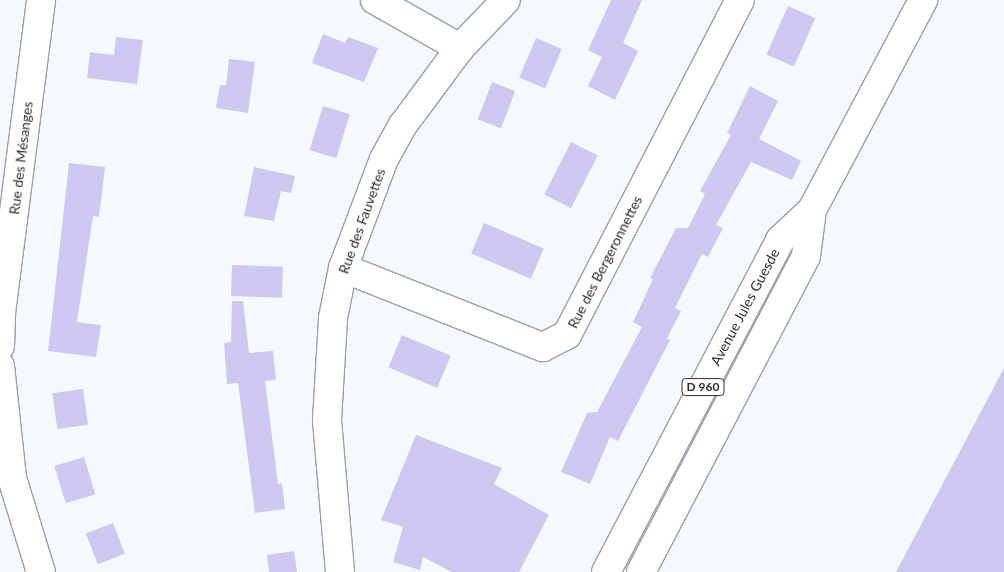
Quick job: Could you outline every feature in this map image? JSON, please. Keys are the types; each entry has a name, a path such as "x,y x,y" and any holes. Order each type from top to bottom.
{"street":[{"name":"Rue des Mésanges","path":"0,346 1,313 41,0"},
{"path":"375,0 460,48"},
{"name":"Rue des Fauvettes","path":"345,569 327,420 333,318 344,268 384,159 403,125 460,48 506,0"},
{"name":"Rue des Bergeronnettes","path":"344,268 543,347 567,335 740,0"},
{"name":"Avenue Jules Guesde","path":"606,572 780,240 812,210 923,0"},
{"name":"Avenue Jules Guesde","path":"641,572 806,256 812,210"},
{"path":"0,366 12,478 41,572"}],"building":[{"path":"611,0 642,0 623,43 638,51 615,100 588,86 602,57 588,50"},
{"path":"788,6 815,18 794,67 766,54"},
{"path":"323,34 345,43 348,37 378,48 364,82 312,63"},
{"path":"116,37 143,40 137,84 87,78 90,52 114,55"},
{"path":"536,38 562,49 545,89 519,78"},
{"path":"229,59 255,62 248,113 216,108 220,85 226,85"},
{"path":"492,82 515,91 501,128 478,119"},
{"path":"750,86 778,101 759,139 801,161 792,180 751,162 716,225 723,228 708,257 702,254 675,308 681,311 667,338 670,340 618,441 610,437 590,484 561,472 587,413 597,412 642,327 633,322 653,279 650,278 676,228 688,228 705,194 700,191 731,135 727,133"},
{"path":"323,106 350,114 336,158 310,150"},
{"path":"571,142 598,156 571,208 544,195"},
{"path":"69,163 105,167 99,217 93,216 77,322 101,325 96,357 48,351"},
{"path":"254,167 295,176 291,193 281,191 274,221 244,216"},
{"path":"484,223 544,248 531,279 471,253"},
{"path":"232,265 283,267 282,298 231,296"},
{"path":"232,301 243,301 249,353 273,351 276,380 265,381 278,484 282,483 285,509 255,513 238,383 227,384 224,343 231,342"},
{"path":"402,335 451,356 437,388 388,367"},
{"path":"1004,368 1004,572 896,572"},
{"path":"83,389 88,425 57,429 52,393"},
{"path":"416,435 502,468 494,484 549,515 519,572 452,572 423,557 420,570 393,562 403,527 381,520"},
{"path":"84,457 95,494 66,503 54,466"},
{"path":"113,523 125,554 98,564 86,533"},
{"path":"294,551 297,572 269,572 267,555"}]}
